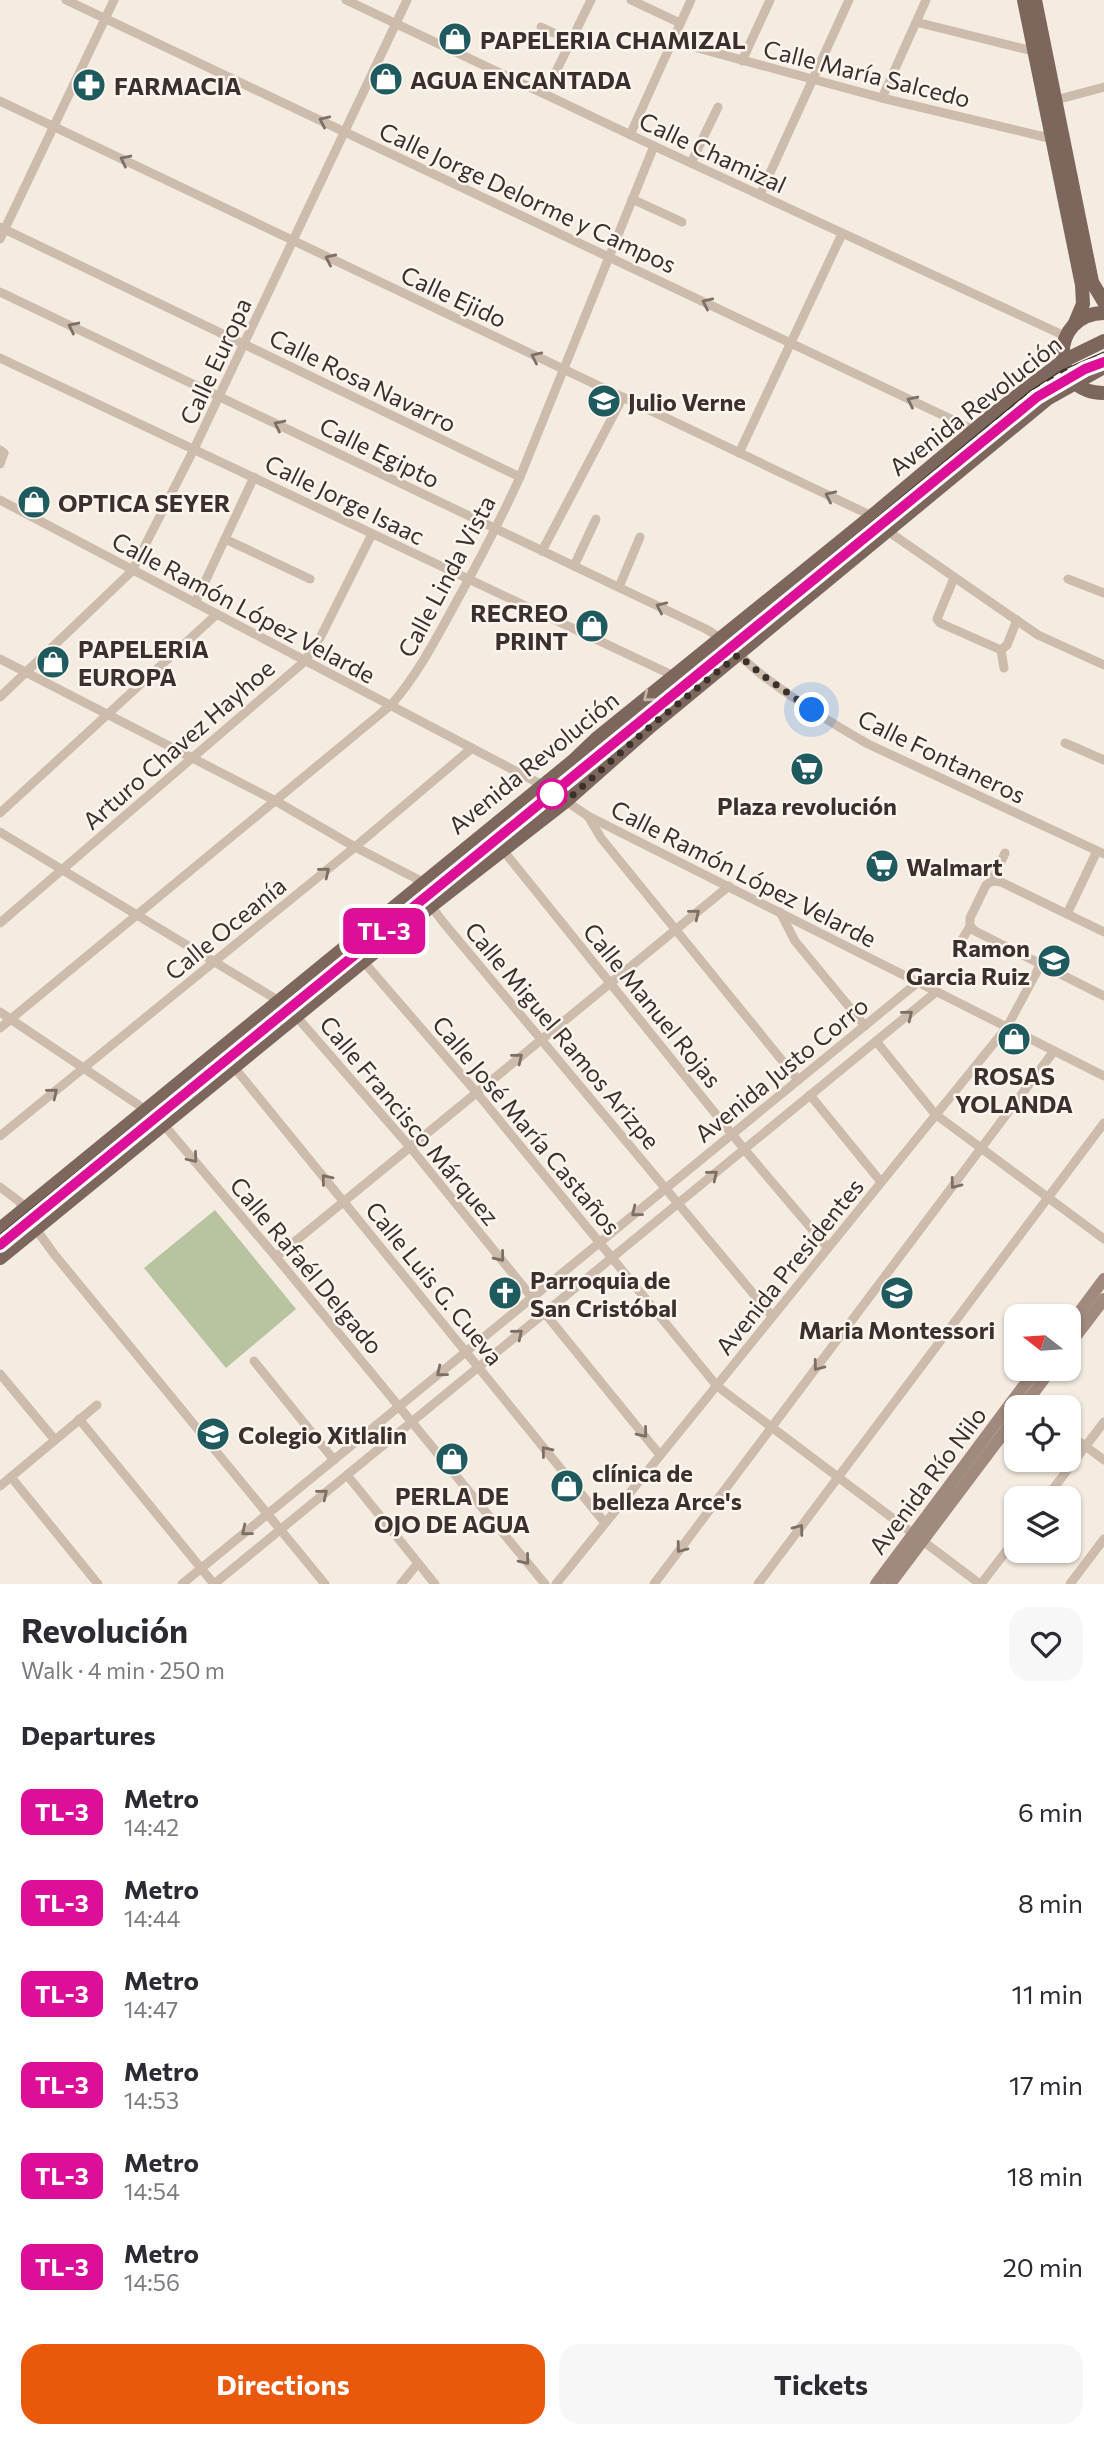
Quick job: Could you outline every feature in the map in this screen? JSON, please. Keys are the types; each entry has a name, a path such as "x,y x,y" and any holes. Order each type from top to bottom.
{"main road":[{"path":"1024,0 1041,53 1092,282 1104,302"},
{"path":"1037,4 1041,53"},
{"path":"1051,102 1053,139 1082,285 1083,304 1075,323 1065,336 1063,361 1069,377 1082,388 1102,396"},
{"path":"1075,323 1090,314 1104,313"},
{"name":"Avenida Revolución","path":"0,1230 974,430 1063,361 1104,341"},
{"name":"Avenida Revolución","path":"0,1258 431,906 566,801 652,725 1047,399 1104,367"},
{"path":"1082,1309 1104,1279"},
{"path":"1082,1328 1104,1298"},
{"name":"Avenida Río Nilo","path":"890,1584 918,1538 1028,1381"},
{"name":"Avenida Río Nilo","path":"876,1584 918,1538 1004,1431"}],"street":[{"name":"Calle Jorge Delorme y Campos","path":"66,0 974,430"},
{"path":"1,232 114,0"},
{"name":"Calle Chamizal","path":"346,0 1065,336"},
{"name":"Calle Europa","path":"0,697 132,571 194,449 407,0"},
{"path":"545,94 591,0"},
{"path":"631,0 680,23"},
{"path":"630,135 691,0"},
{"path":"742,61 770,0"},
{"path":"760,195 849,0"},
{"path":"882,98 926,0"},
{"path":"916,22 1041,53"},
{"path":"541,27 571,41"},
{"name":"Calle María Salcedo","path":"672,41 882,98 1053,139"},
{"path":"1051,102 1104,87"},
{"name":"Calle Ejido","path":"0,101 872,516 888,531 1038,635 1104,665"},
{"path":"691,163 718,107"},
{"name":"Calle Linda Vista","path":"0,1028 391,705 409,684 428,655 496,529 520,477 654,146"},
{"path":"632,200 682,222"},
{"name":"Calle Rosa Navarro","path":"1,232 244,344 520,477"},
{"path":"739,453 842,234"},
{"name":"Calle Egipto","path":"0,292 706,629 738,655"},
{"name":"Calle Jorge Isaac","path":"0,358 674,676"},
{"path":"542,551 623,397"},
{"path":"0,450 4,453 0,464"},
{"path":"195,603 254,477"},
{"name":"Calle Ramón López Velarde","path":"0,500 542,785 588,816 1104,1076"},
{"path":"574,566 596,519"},
{"name":"Arturo Chavez Hayhoe","path":"0,923 305,661 321,636 372,534"},
{"path":"619,587 640,537"},
{"path":"225,539 310,579"},
{"path":"954,578 937,619 940,623 1001,649"},
{"path":"1068,579 1104,593"},
{"path":"0,813 217,614"},
{"path":"1001,649 1007,645 1017,620"},
{"path":"1001,649 1004,668"},
{"name":"Calle Fontaneros","path":"738,655 774,684 868,744 1101,852"},
{"path":"0,659 274,800 355,847 423,882"},
{"path":"1065,743 1104,760"},
{"name":"Calle Oceanía","path":"0,1136 355,847 472,748"},
{"path":"588,816 601,838 798,1080"},
{"name":"Calle Francisco Márquez","path":"0,832 279,1001 296,1016 410,1147 660,1455"},
{"name":"Calle Manuel Rojas","path":"502,849 744,1149 828,1248"},
{"path":"959,945 970,926 970,918 986,885 992,881 1005,852"},
{"path":"1067,914 1101,852"},
{"path":"992,881 1001,882 1104,932"},
{"name":"Calle Miguel Ramos Arizpe","path":"423,882 431,906 772,1316"},
{"path":"276,1257 729,886"},
{"path":"780,911 795,941 864,1026"},
{"path":"970,926 975,931 1104,996"},
{"name":"Calle José María Castaños","path":"363,961 477,1093 717,1386 980,1584"},
{"name":"Avenida Presidentes","path":"556,1584 1007,1027 1041,964"},
{"name":"Avenida Justo Corro","path":"182,1584 917,983"},
{"name":"Avenida Justo Corro","path":"214,1584 936,992"},
{"name":"Calle Rafaél Delgado","path":"0,1012 164,1125 545,1584"},
{"path":"876,1041 935,1114 1104,1238"},
{"path":"654,1584 1054,1051"},
{"name":"Calle Luis G. Cueva","path":"234,1067 605,1523"},
{"path":"810,1095 881,1182"},
{"path":"758,1584 1104,1123"},
{"path":"0,1187 20,1202 23,1211 36,1228 325,1584"},
{"path":"254,1361 334,1460"},
{"path":"0,1374 54,1440"},
{"path":"0,1486 97,1405"},
{"path":"79,1419 214,1584"},
{"path":"1055,1486 1104,1422"},
{"path":"1081,1442 1104,1460"},
{"path":"346,1475 435,1584"},
{"path":"10,1477 98,1584"},
{"path":"1070,1584 1104,1539"},
{"path":"980,1584 1004,1554"},
{"path":"401,1584 418,1563"}],"green space":[{"path":"215,1210 296,1309 226,1368 144,1268"}],"railway":[{"path":"0,1237 543,796 1032,392 1063,372 1104,354"}],"metro line":[{"name":"TL-3","path":"0,1245 1037,397 1085,369 1104,362"}],"place":[{"name":"PAPELERIA CHAMIZAL","path":"455,39"},
{"name":"AGUA ENCANTADA","path":"386,79"},
{"name":"FARMACIA","path":"89,85"},
{"name":"Julio Verne","path":"604,401"},
{"name":"OPTICA SEYER","path":"34,502"},
{"name":"RECREO PRINT","path":"592,626"},
{"name":"PAPELERIA EUROPA","path":"53,662"},
{"name":"Plaza revolución","path":"807,769"},
{"name":"Walmart","path":"882,866"},
{"name":"Ramon Garcia Ruiz","path":"1054,961"},
{"name":"ROSAS YOLANDA","path":"1014,1039"},
{"name":"Parroquia de San Cristóbal","path":"505,1293"},
{"name":"Maria Montessori","path":"897,1293"},
{"name":"Colegio Xitlalin","path":"213,1434"},
{"name":"PERLA DE OJO DE AGUA","path":"452,1459"},
{"name":"clínica de belleza Arce's","path":"567,1486"}],"route":[{"path":"552,794 566,801 652,725 738,655 812,710"}]}
